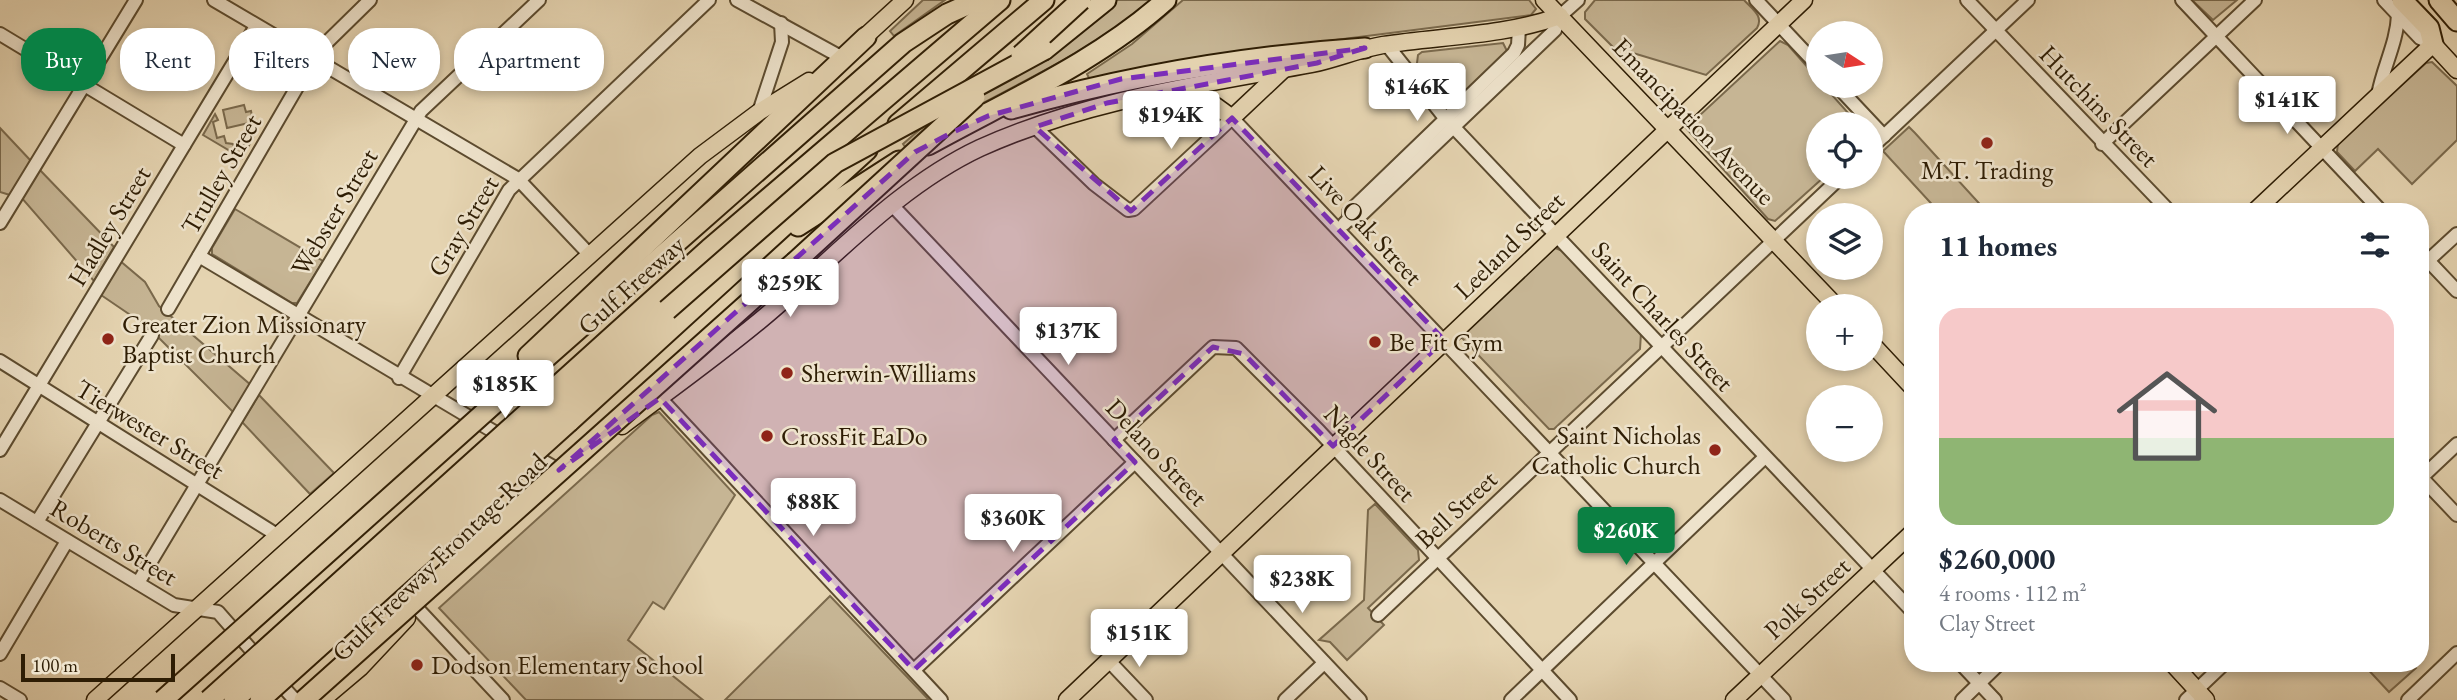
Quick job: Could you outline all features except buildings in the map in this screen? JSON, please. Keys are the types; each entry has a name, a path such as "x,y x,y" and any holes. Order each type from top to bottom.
{"highway":[{"path":"519,373 923,27 978,0"},
{"name":"Gulf Freeway","path":"260,700 557,409 709,249 1000,0"},
{"name":"Gulf Freeway","path":"209,700 557,409 753,255 843,171 1044,0"},
{"path":"304,700 694,349 796,261 1081,0"},
{"name":"Gulf Freeway","path":"234,700 667,310 835,163 1044,50 1106,0"},
{"path":"753,255 859,184 1122,37 1166,0"},
{"path":"2439,0 2457,21"},
{"path":"2400,7 2430,28 2433,44"},
{"path":"163,700 519,373 866,37"},
{"path":"970,123 1121,79 1294,53 1365,48"}],"main road":[{"path":"94,700 700,156 759,112 799,89 866,37 905,0"},
{"name":"Emancipation Avenue","path":"1544,0 1825,294"},
{"name":"Leeland Street","path":"1066,700 1804,0"},
{"name":"Gulf Freeway Frontage Road","path":"322,700 360,668 416,607 562,472 767,314 892,205 949,164 1035,127 1107,103 1160,90 1317,63 1365,48 1519,28 1560,16"},
{"path":"2264,203 2433,44 2457,69"},
{"path":"1160,90 1192,93 1232,118 1284,69"},
{"path":"1883,356 1904,378"},
{"name":"Polk Street","path":"1734,700 1904,541"},
{"path":"2178,672 2196,697"}],"street":[{"path":"106,49 136,0"},
{"path":"214,0 259,28"},
{"name":"Trulley Street","path":"334,34 370,0"},
{"name":"Webster Street","path":"138,583 415,120 539,0"},
{"name":"Gray Street","path":"398,378 518,179 709,0"},
{"path":"737,0 839,56"},
{"path":"1450,122 1555,30 1560,16 1578,0"},
{"path":"1756,0 1806,53"},
{"name":"Hutchins Street","path":"1967,0 2161,203"},
{"path":"1848,98 1884,136 2028,0"},
{"path":"2182,0 2374,203"},
{"path":"2102,144 2255,0"},
{"path":"2378,95 2382,72 2395,40 2400,7 2384,0"},
{"path":"759,112 782,42 781,23"},
{"name":"Hadley Street","path":"0,450 256,26"},
{"path":"1344,224 1356,220 1514,53 1520,37 1519,28"},
{"path":"0,34 21,47"},
{"name":"Saint Charles Street","path":"1387,45 1450,122 1904,603"},
{"path":"334,71 518,179 589,254"},
{"path":"0,223 6,201 80,91"},
{"path":"94,91 184,145"},
{"name":"Trulley Street","path":"167,309 297,91"},
{"path":"1035,127 1094,184 1128,209 1134,209 1232,118"},
{"name":"Live Oak Street","path":"1232,118 1344,224 1444,340 1784,700"},
{"name":"Bell Street","path":"1378,615 1828,189"},
{"name":"Delano Street","path":"892,205 1360,700"},
{"path":"2429,255 2457,234"},
{"path":"199,257 398,378 562,472"},
{"path":"2429,265 2457,291"},
{"path":"37,522 152,335"},
{"name":"Nagle Street","path":"1114,440 1213,347 1226,346 1244,354 1570,700"},
{"name":"Tierwester Street","path":"0,361 39,388 277,535"},
{"path":"660,398 942,700"},
{"path":"2429,470 2457,444"},
{"path":"1511,700 1765,457"},
{"path":"914,670 1135,462"},
{"path":"2429,486 2457,515"},
{"name":"Roberts Street","path":"0,500 174,605 218,612 295,700"},
{"path":"0,654 67,541"},
{"path":"416,607 503,700"},
{"path":"2416,697 2457,653"},
{"path":"1108,660 1146,700"},
{"path":"1285,700 1324,663"},
{"path":"1968,672 1995,700"},
{"path":"1962,700 1991,672"},
{"path":"2196,697 2217,672"},
{"path":"0,688 20,700"}],"highlighted area":[{"path":"1365,48 1317,63 1107,103 1035,127 1131,211 1232,118 1444,340 1333,446 1244,354 1213,347 1114,440 1135,462 914,670 660,398 559,470 915,152 949,134 988,116 1121,79"}],"shaded area":[{"path":"923,0 945,0 894,36 890,31"},
{"path":"1113,0 1151,0 1123,22 1062,61 905,147 903,144 940,112"},
{"path":"1183,0 1529,0 1536,9 1531,15 1304,44 1090,80 1087,74 1132,44"},
{"path":"1595,0 1744,0 1756,13 1759,24 1706,75 1613,47 1585,19 1585,12"},
{"path":"2192,0 2237,0 2213,20"},
{"path":"1780,41 1788,45 1806,65 1806,98 1835,98 1847,112 1806,112 1806,189 1811,189 1775,221 1768,219 1686,128"},
{"path":"1503,43 1508,53 1448,108 1416,71 1418,55 1422,52"},
{"path":"2432,62 2457,86 2457,140 2412,184 2378,149 2355,171 2337,152 2338,143 2426,63"},
{"path":"244,105 246,112 251,111 253,122 227,128 223,110"},
{"path":"215,114 218,120 213,122 217,138 224,136 226,143 233,144 235,149 252,140 242,158 203,135"},
{"path":"1909,127 1979,203 1931,203 1883,151"},
{"path":"0,128 31,161 10,195 0,192"},
{"path":"38,168 114,247 94,281 20,196"},
{"path":"235,209 323,261 297,303 292,303 212,254 212,248"},
{"path":"1555,248 1563,251 1641,333 1640,349 1554,429 1549,429 1462,338 1463,334"},
{"path":"119,260 145,282 159,306 252,386 234,413 148,327 101,295"},
{"path":"259,395 334,473 310,494 242,422"},
{"path":"659,412 735,495 664,609 653,602 628,640 703,700 526,700 439,608 652,415"},
{"path":"1375,504 1418,550 1419,560 1368,608 1384,625 1347,660 1330,642 1319,640 1364,600 1368,510"},
{"path":"830,596 929,700 725,700"},
{"path":"2370,672 2412,672 2389,692"}],"place":[{"name":"M.T. Trading","path":"1987,143"},
{"name":"Greater Zion Missionary Baptist Church","path":"108,339"},
{"name":"Be Fit Gym","path":"1375,342"},
{"name":"Sherwin-Williams","path":"787,373"},
{"name":"CrossFit EaDo","path":"767,436"},
{"name":"Saint Nicholas Catholic Church","path":"1715,450"},
{"name":"Dodson Elementary School","path":"417,665"}]}
